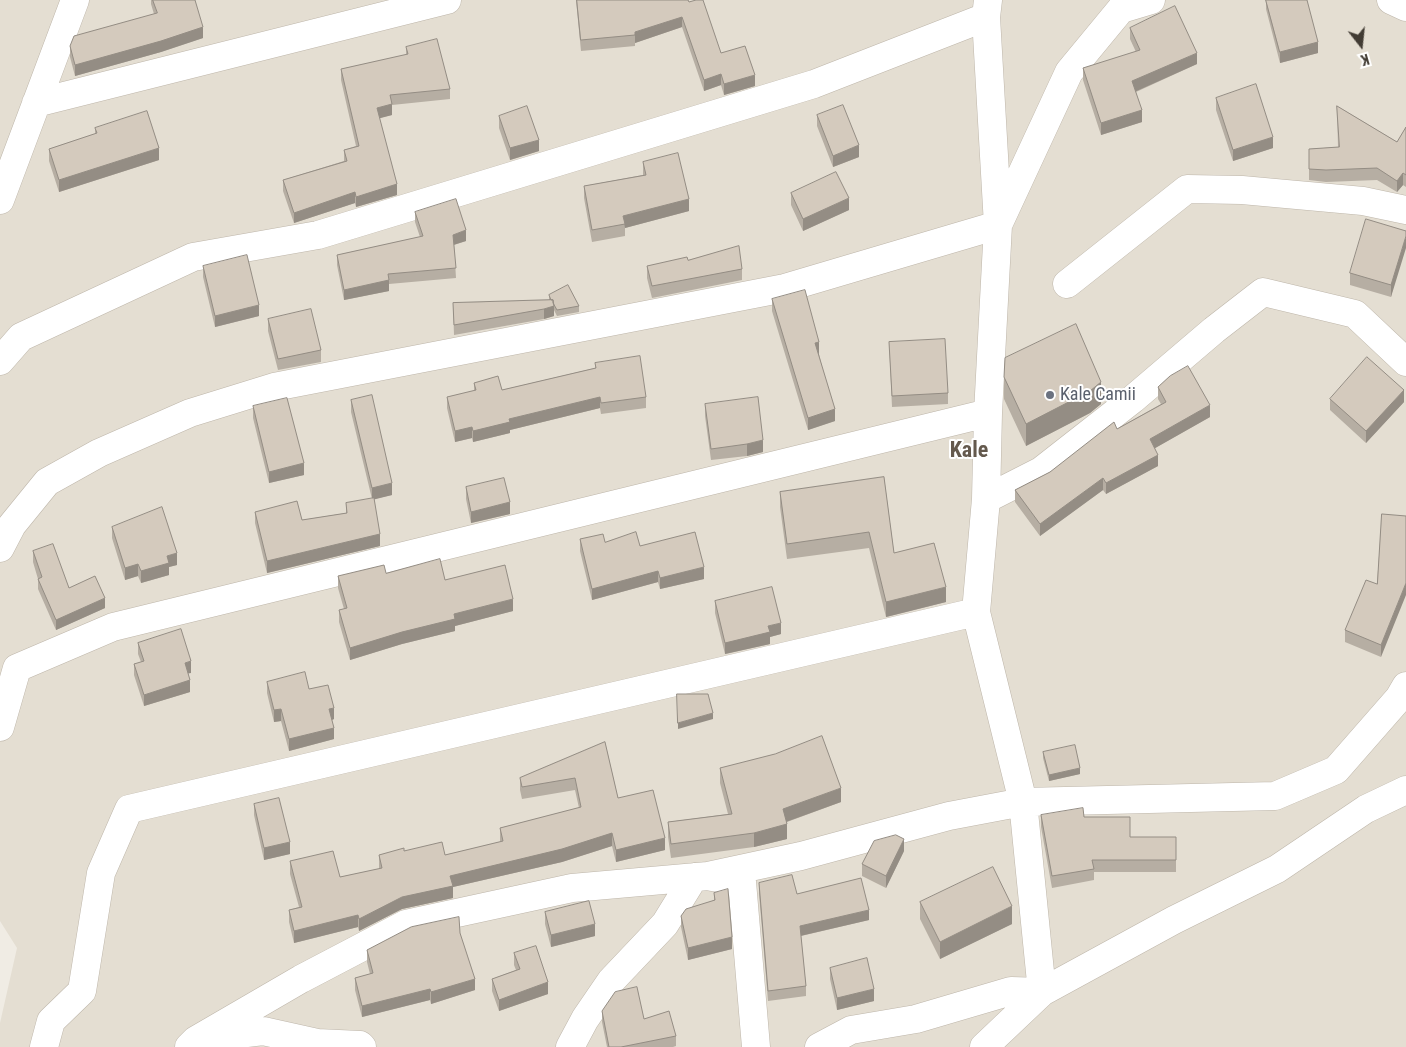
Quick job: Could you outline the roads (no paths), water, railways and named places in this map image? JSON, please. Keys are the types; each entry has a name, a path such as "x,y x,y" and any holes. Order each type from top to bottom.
{"street":[{"path":"0,200 75,0"},
{"path":"36,103 447,0"},
{"path":"0,548 12,525 47,482 99,453 190,413 274,386 785,288 998,225 1070,72 1121,9 1151,0"},
{"path":"1391,0 1406,7"},
{"path":"0,361 21,337 193,257 318,235 814,84 987,8 998,225 988,413 986,499 976,612 1023,802 1042,992"},
{"path":"1067,284 1187,189 1242,190 1363,201 1406,210"},
{"path":"986,499 1040,471 1133,399 1214,330 1263,292 1354,314 1406,362"},
{"path":"0,727 17,668 112,626 988,413"},
{"path":"44,1047 52,1021 82,991 101,873 129,809 976,612"},
{"path":"193,1043 301,979 406,924 572,888 701,877 801,856 949,816 1023,802 1275,796 1336,770 1399,698 1406,686"},
{"path":"984,1047 1042,992 1174,920 1277,869 1366,809 1406,790"},
{"path":"570,1047 585,1019 611,981 665,924 701,877"},
{"path":"701,877 742,882 756,1047"},
{"path":"819,1047 851,1030 916,1019 1011,991 1042,992"},
{"path":"193,1043 263,1032 317,1043 360,1045 362,1047"}],"place":[{"name":"Kale Camii","path":"1050,395"}],"district":[{"name":"Kale","path":"969,451"}]}
